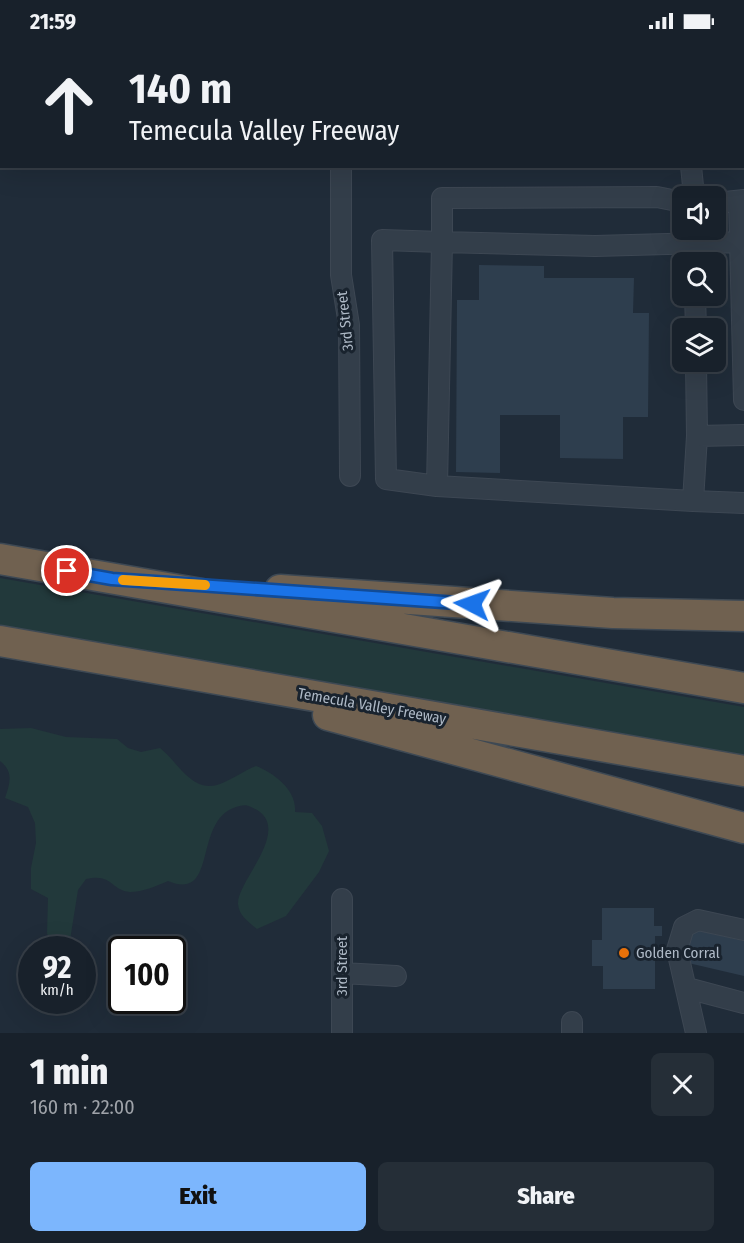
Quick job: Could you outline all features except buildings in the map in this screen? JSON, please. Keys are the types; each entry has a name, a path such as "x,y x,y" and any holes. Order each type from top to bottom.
{"highway":[{"path":"0,559 744,688"},
{"path":"112,579 613,614 744,616"},
{"name":"Temecula Valley Freeway","path":"0,641 744,771"},
{"path":"225,680 353,723 744,828"}],"street":[{"name":"3rd Street","path":"341,168 341,275 349,325 350,476"},
{"path":"690,168 693,186"},
{"path":"437,486 442,198 657,197 672,200"},
{"path":"726,201 742,200 740,242 744,400"},
{"path":"740,242 695,246 595,246 382,240 386,479 437,486 744,503"},
{"path":"693,501 697,436 696,372"},
{"path":"697,436 744,435"},
{"name":"3rd Street","path":"342,899 342,1033"},
{"path":"696,1033 677,950 684,927 698,920 744,930"},
{"path":"342,973 396,976"},
{"path":"687,988 744,1003"}],"green space":[{"path":"0,578 744,707 744,755 0,625"},
{"path":"31,728 66,737 117,739 128,748 141,752 160,748 192,780 208,786 222,783 256,766 283,783 295,804 295,812 312,813 322,826 329,851 319,872 286,916 257,929 242,915 238,904 240,894 267,840 268,827 264,816 251,807 246,805 237,807 229,810 219,820 212,832 199,873 193,881 183,885 168,881 145,890 130,892 123,891 101,878 86,879 78,890 71,936 49,936 47,934 48,898 31,889 31,868 36,843 35,823 28,807 5,798 9,774 0,761 0,729"}],"slow traffic":[{"path":"123,580 205,585"}],"place":[{"name":"Golden Corral","path":"624,953"}],"route":[{"path":"67,571 112,579 472,604"}]}
